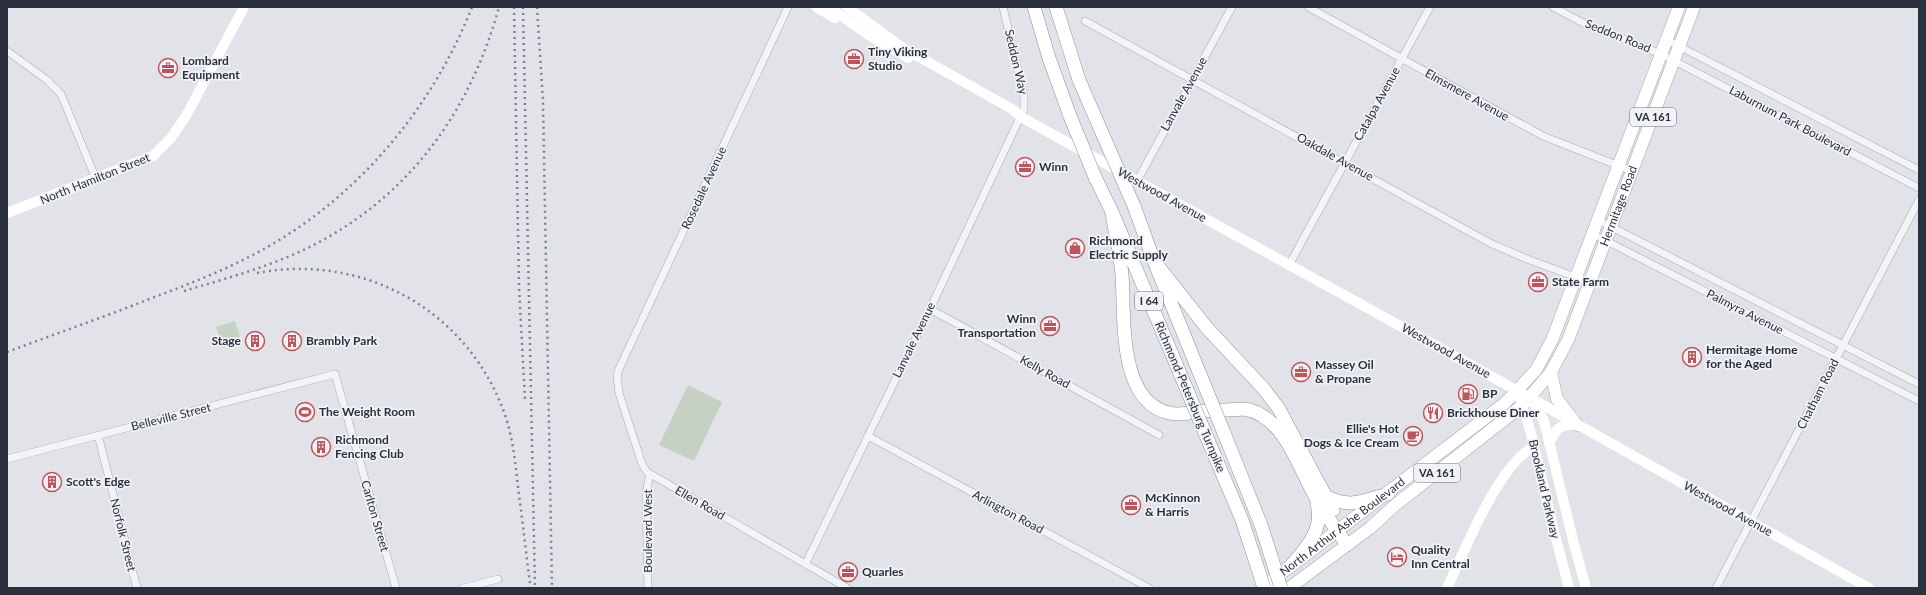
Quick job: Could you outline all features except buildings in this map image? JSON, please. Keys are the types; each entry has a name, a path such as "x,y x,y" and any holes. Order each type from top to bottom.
{"highway":[{"name":"Richmond-Petersburg Turnpike","path":"1034,7 1049,58 1070,116 1242,520 1263,588"},
{"name":"Richmond-Petersburg Turnpike","path":"1056,7 1079,80 1134,206 1154,261 1261,525 1281,588"},
{"path":"1112,212 1122,274 1129,365 1143,398 1168,413 1180,414 1245,409 1259,414 1272,422 1284,438 1349,543"},
{"path":"1154,261 1194,314 1264,389 1279,409 1320,497 1318,525 1307,547 1290,567"},
{"path":"1320,497 1349,504 1388,494"}],"main road":[{"name":"North Hamilton Street","path":"7,213 153,156 171,138 186,116 244,7"},
{"path":"816,7 867,34"},
{"name":"Westwood Avenue","path":"830,7 867,34 1011,115 1021,117"},
{"name":"Westwood Avenue","path":"847,7 904,48 1012,109 1021,117 1517,392"},
{"name":"Hermitage Road","path":"1517,392 1536,370 1545,356 1679,7"},
{"name":"Hermitage Road","path":"1526,402 1551,372 1568,340 1694,7"},
{"path":"1551,372 1557,399 1576,425"},
{"name":"Brookland Parkway","path":"1517,392 1526,402 1541,413 1586,588"},
{"name":"North Arthur Ashe Boulevard","path":"1263,588 1506,403 1517,392"},
{"name":"Westwood Avenue","path":"1526,402 1576,425 1868,588"},
{"name":"Brookland Parkway","path":"1526,402 1534,447 1569,588"},
{"name":"North Arthur Ashe Boulevard","path":"1290,588 1526,402"},
{"path":"1549,444 1561,426 1566,424 1576,425"},
{"path":"1447,588 1480,519 1508,470 1519,456 1534,447"}],"street":[{"name":"Rosedale Avenue","path":"619,369 788,7"},
{"name":"Seddon Way","path":"1003,7 1024,97 1024,109 1021,117"},
{"name":"Lanvale Avenue","path":"1137,181 1232,7"},
{"name":"Elmsmere Avenue","path":"1308,7 1544,136 1632,171"},
{"name":"Catalpa Avenue","path":"1289,265 1430,7"},
{"name":"Seddon Road","path":"1553,7 1587,25 1661,54"},
{"name":"Oakdale Avenue","path":"1085,21 1192,78 1503,250 1589,282"},
{"name":"Laburnum Park Boulevard","path":"1667,40 1919,170"},
{"path":"7,51 48,80 61,94 96,179"},
{"name":"Laburnum Park Boulevard","path":"1661,54 1919,188"},
{"name":"Lanvale Avenue","path":"806,563 829,520 1021,117"},
{"name":"Chatham Road","path":"1716,588 1752,522 1919,200"},
{"name":"Palmyra Avenue","path":"1598,220 1919,384"},
{"name":"Palmyra Avenue","path":"1593,234 1919,401"},
{"name":"Kelly Road","path":"930,309 1159,435"},
{"name":"Ellen Road","path":"619,369 617,386 621,400 642,464 650,474 847,588"},
{"name":"Belleville Street","path":"7,459 335,374"},
{"name":"Carlton Street","path":"335,374 396,588"},
{"name":"Norfolk Street","path":"98,435 137,588"},
{"name":"Arlington Road","path":"868,436 1149,588"},
{"name":"Boulevard West","path":"648,588 646,493 650,474"},
{"path":"463,588 498,579"}],"green space":[{"path":"235,321 242,343 223,348 216,327"},
{"path":"688,385 722,402 694,461 659,445"}],"railway":[{"path":"7,352 116,312 212,274 257,253 304,223 336,199 365,172 416,112 456,43 472,7"},
{"path":"184,291 273,263 307,249 356,219 386,196 412,170 435,142 456,111 473,78 499,7"},
{"path":"514,7 519,287 525,400"},
{"path":"523,7 535,588"},
{"path":"537,7 543,101 552,588"},
{"path":"257,273 298,269 338,272 375,282 410,299 442,322 469,350 491,383 507,421 514,458 530,583"}],"place":[{"name":"Tiny Viking Studio","path":"854,59"},
{"name":"Lombard Equipment","path":"168,68"},
{"name":"Winn","path":"1025,167"},
{"name":"Richmond Electric Supply","path":"1075,248"},
{"name":"State Farm","path":"1538,282"},
{"name":"Winn Transportation","path":"1050,326"},
{"name":"Stage","path":"255,341"},
{"name":"Brambly Park","path":"292,341"},
{"name":"Hermitage Home for the Aged","path":"1692,357"},
{"name":"Massey Oil & Propane","path":"1301,372"},
{"name":"BP","path":"1468,394"},
{"name":"The Weight Room","path":"305,412"},
{"name":"Brickhouse Diner","path":"1433,413"},
{"name":"Ellie's Hot Dogs & Ice Cream","path":"1413,436"},
{"name":"Richmond Fencing Club","path":"321,447"},
{"name":"Scott's Edge","path":"52,482"},
{"name":"McKinnon & Harris","path":"1131,505"},
{"name":"Quality Inn Central","path":"1397,557"},
{"name":"Quarles","path":"848,572"}]}
